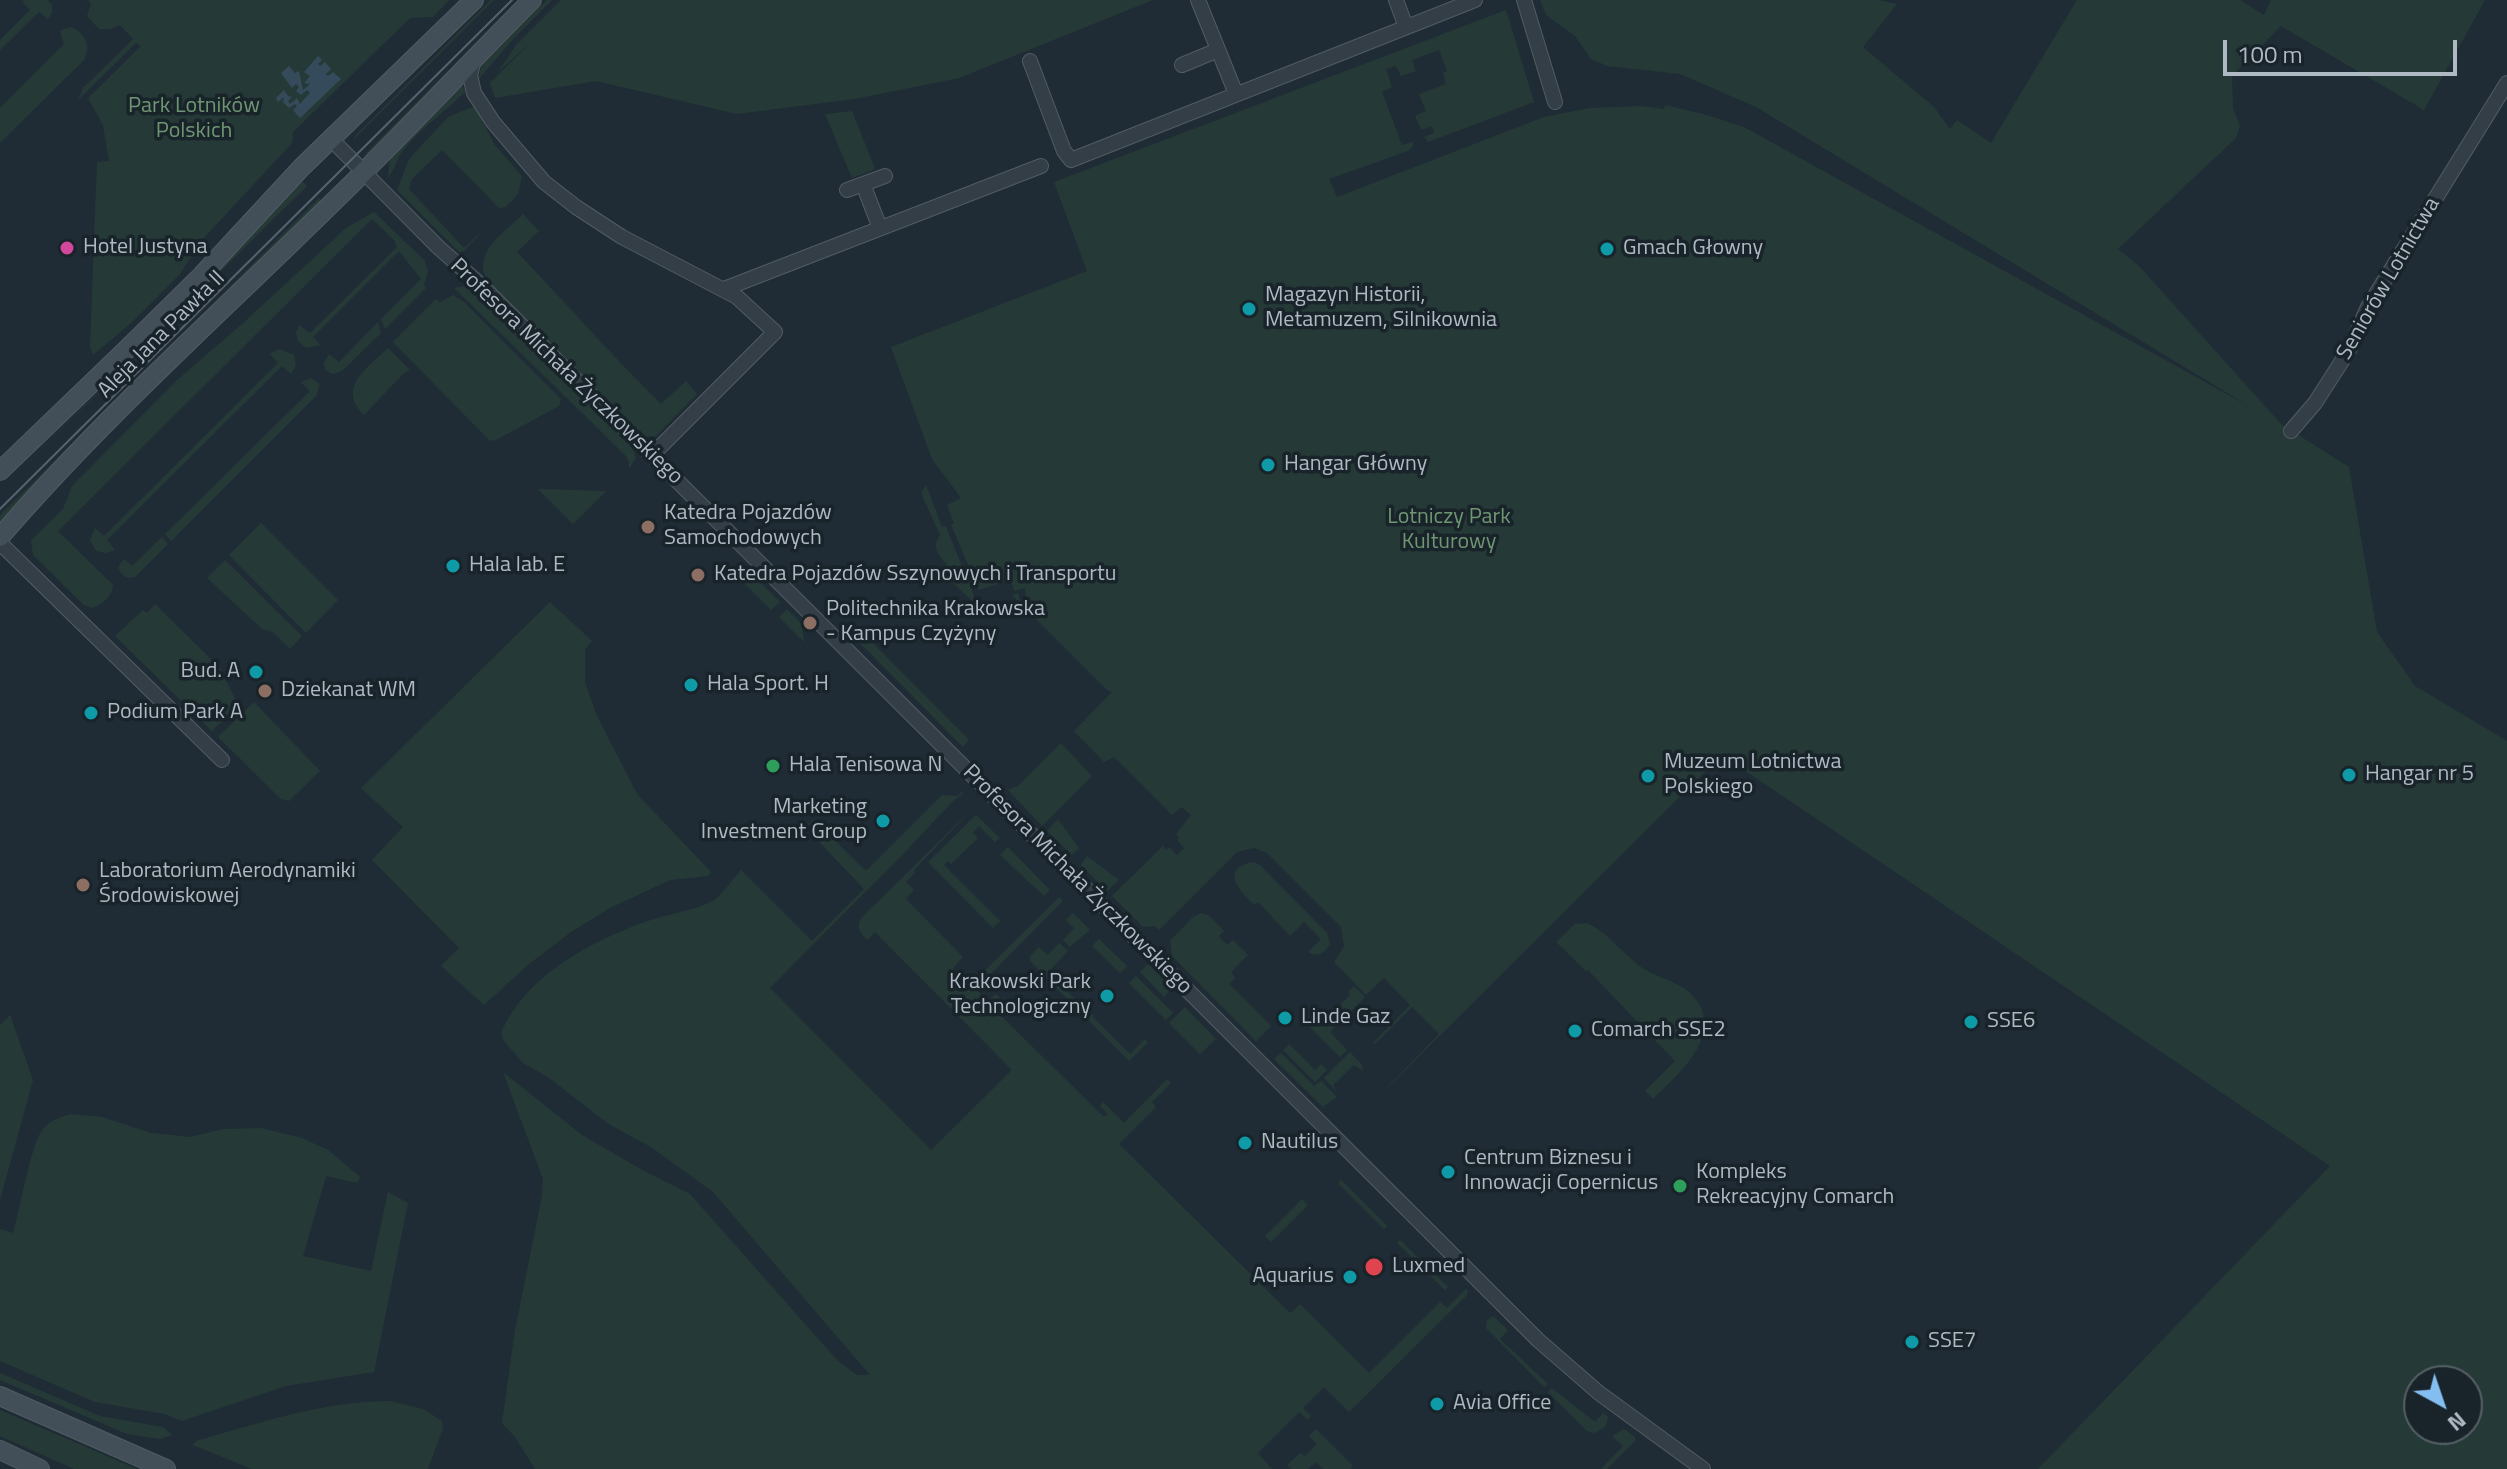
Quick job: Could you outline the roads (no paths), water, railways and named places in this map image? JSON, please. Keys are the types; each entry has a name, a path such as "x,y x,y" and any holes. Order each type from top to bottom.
{"main road":[{"name":"Aleja Jana Pawła II","path":"0,471 201,276 278,191 474,0"},
{"name":"Aleja Jana Pawła II","path":"0,540 78,452 362,173 532,0"},
{"path":"0,1396 166,1469"},
{"path":"3,1452 40,1469"}],"street":[{"path":"1198,0 1236,94"},
{"path":"1396,0 1406,27"},
{"path":"1030,61 1064,151 1071,160 1475,0"},
{"path":"1524,0 1555,102"},
{"path":"1182,65 1218,50"},
{"path":"478,54 470,72 474,93 526,162 568,201 650,254 724,289 775,332 652,455"},
{"name":"Seniorów Lotnictwa","path":"2291,431 2315,403 2349,350 2368,307 2507,83"},
{"path":"331,139 362,173"},
{"path":"724,289 1041,166"},
{"name":"Profesora Michała Życzkowskiego","path":"362,173 483,287 1538,1340 1599,1393 1703,1469"},
{"path":"847,190 885,176"},
{"path":"863,184 880,228"},
{"path":"0,540 222,760"}],"water":[{"path":"318,56 322,60 318,64 320,66 325,62 331,69 326,74 328,76 333,72 341,79 300,118 293,110 297,106 295,104 289,108 283,102 284,97 278,102 276,98 284,90 292,97 288,101 290,104 297,98 300,104 310,93 307,90 301,95 296,91 299,87 296,84 292,88 281,73 289,66 295,73 299,71 303,90 310,84 304,83 310,76 304,72"}],"tram line":[{"path":"0,509 512,0"}],"place":[{"name":"Hotel Justyna","path":"67,248"},
{"name":"Gmach Głowny","path":"1607,249"},
{"name":"Magazyn Historii, Metamuzem, Silnikownia","path":"1249,309"},
{"name":"Hangar Główny","path":"1268,465"},
{"name":"Katedra Pojazdów Samochodowych","path":"648,527"},
{"name":"Hala lab. E","path":"453,566"},
{"name":"Katedra Pojazdów Sszynowych i Transportu","path":"698,575"},
{"name":"Politechnika Krakowska - Kampus Czyżyny","path":"810,623"},
{"name":"Bud. A","path":"256,672"},
{"name":"Hala Sport. H","path":"691,685"},
{"name":"Dziekanat WM","path":"265,691"},
{"name":"Podium Park A","path":"91,713"},
{"name":"Hala Tenisowa N","path":"773,766"},
{"name":"Hangar nr 5","path":"2349,775"},
{"name":"Muzeum Lotnictwa Polskiego","path":"1648,776"},
{"name":"Marketing Investment Group","path":"883,821"},
{"name":"Laboratorium Aerodynamiki Środowiskowej","path":"83,885"},
{"name":"Krakowski Park Technologiczny","path":"1107,996"},
{"name":"Linde Gaz","path":"1285,1018"},
{"name":"SSE6","path":"1971,1022"},
{"name":"Comarch SSE2","path":"1575,1031"},
{"name":"Nautilus","path":"1245,1143"},
{"name":"Centrum Biznesu i Innowacji Copernicus","path":"1448,1172"},
{"name":"Kompleks Rekreacyjny Comarch","path":"1680,1186"},
{"name":"Luxmed","path":"1374,1267"},
{"name":"Aquarius","path":"1350,1277"},
{"name":"SSE7","path":"1912,1342"},
{"name":"Avia Office","path":"1437,1404"}],"park label":[{"name":"Park Lotników Polskich","path":"194,120"},
{"name":"Lotniczy Park Kulturowy","path":"1449,530"}]}
